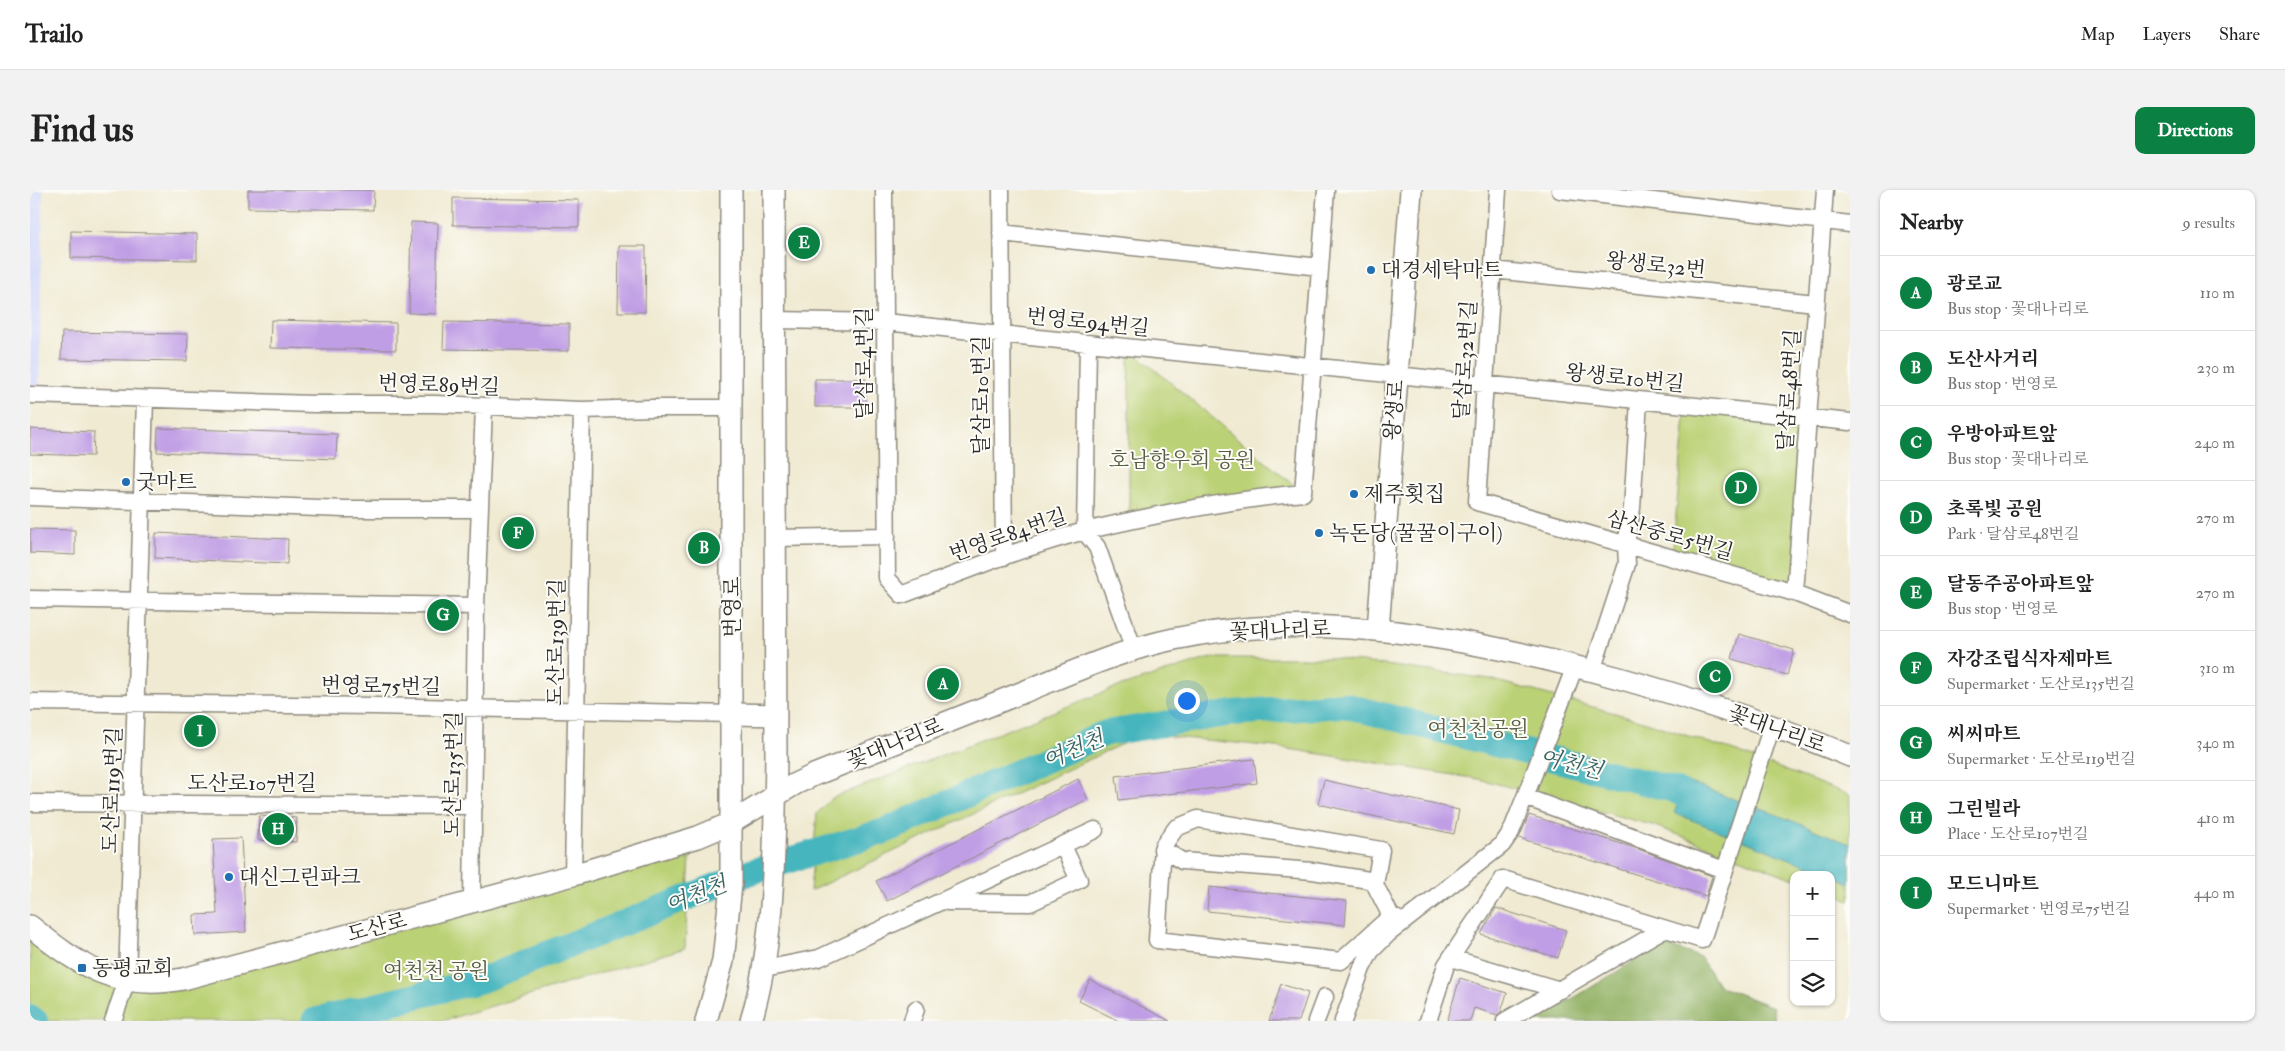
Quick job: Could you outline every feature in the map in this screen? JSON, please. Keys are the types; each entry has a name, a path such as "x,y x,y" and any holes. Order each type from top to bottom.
{"main road":[{"name":"번영로","path":"706,1021 723,961 731,885 730,190"},
{"name":"번영로","path":"751,1021 764,968 770,923 775,822 774,190"},
{"name":"왕생로","path":"1378,630 1411,190"},
{"name":"꽃대나리로","path":"731,831 775,795 814,775 1087,666 1174,639 1269,628 1378,630 1455,640 1584,669 1712,705 1850,756"},
{"path":"732,714 776,715"},
{"name":"도산로","path":"30,926 63,953 94,971 127,980 156,983 183,979 573,875 698,838 731,831"}],"street":[{"name":"달삼로4번길","path":"884,190 887,536"},
{"name":"달삼로10번길","path":"1001,190 1004,557"},
{"path":"1312,366 1326,190"},
{"name":"달삼로32번길","path":"1477,502 1498,190"},
{"path":"1560,190 1850,224"},
{"name":"달삼로48번길","path":"1795,593 1825,190"},
{"path":"1001,233 1320,267"},
{"name":"왕생로32번","path":"1492,270 1816,303"},
{"name":"번영로94번길","path":"775,320 885,322 1396,376"},
{"path":"1088,344 1085,532 1097,547 1134,650"},
{"name":"번영로84번길","path":"887,536 887,578 902,595 1004,557 1085,532 1248,498 1303,492 1312,366"},
{"name":"왕생로10번길","path":"1396,376 1850,422"},
{"name":"번영로89번길","path":"30,395 314,404 435,404 484,408 582,410 731,408"},
{"name":"도산로119번길","path":"114,1019 127,980 145,399"},
{"path":"1397,919 1374,885 1381,850 1198,819 1176,828 1162,849 1157,940 1341,961 1502,845 1511,832 1563,698 1584,669 1627,564 1626,545 1632,508 1639,401"},
{"name":"도산로135번길","path":"472,901 476,606 484,408"},
{"name":"도산로139번길","path":"573,875 582,410"},
{"path":"30,497 344,509 479,509"},
{"name":"삼산중로5번길","path":"1477,502 1795,593 1850,614"},
{"path":"776,538 887,536"},
{"path":"30,599 476,606"},
{"name":"번영로75번길","path":"30,702 732,714"},
{"path":"1428,1021 1446,965 1503,879 1702,940 1772,726"},
{"path":"1525,797 1724,870"},
{"name":"도산로107번길","path":"30,803 474,806"},
{"path":"764,968 819,958 1095,830"},
{"path":"940,902 1030,903 1079,880 1063,846"},
{"path":"1162,849 1182,861 1313,871 1375,882"},
{"path":"1342,1021 1362,968 1371,951 1397,919"},
{"path":"1505,1021 1664,929"},
{"path":"1451,958 1560,990"},
{"path":"1316,1021 1325,997"}],"shaded area":[{"path":"30,190 43,190 39,395 30,395"}],"green space":[{"name":"호남향우회 공원","path":"1129,348 1303,493 1129,522"},
{"path":"1686,405 1808,418 1795,593 1672,558"},
{"name":"여천천공원","path":"1210,658 1332,658 1490,679 1637,719 1740,753 1850,795 1850,901 1835,895 1835,871 1790,871 1790,877 1655,826 1479,779 1276,747 1143,734 810,891 817,813 832,798 1112,689"},
{"name":"여천천 공원","path":"690,856 685,948 442,1021 30,1021 30,925 113,984 585,882"},
{"path":"1662,944 1700,957 1719,986 1773,1007 1775,1021 1536,1021"}],"water":[{"path":"1687,782 1775,814 1850,844 1850,883 1835,877 1835,871 1820,871 1674,813"}],"building":[{"path":"248,190 374,190 373,210 248,208"},
{"path":"453,198 579,200 579,227 453,225"},
{"path":"411,222 438,223 436,314 409,313"},
{"path":"71,231 197,234 197,260 71,258"},
{"path":"619,246 646,246 645,312 618,312"},
{"path":"271,320 396,323 396,350 270,348"},
{"path":"444,322 569,324 569,351 443,349"},
{"path":"62,332 188,334 187,361 61,359"},
{"path":"815,379 866,379 866,407 815,407"},
{"path":"158,428 337,434 336,459 157,452"},
{"path":"30,429 94,432 93,456 30,454"},
{"path":"30,529 75,530 75,555 30,553"},
{"path":"156,533 288,539 287,564 155,558"},
{"path":"1739,634 1794,650 1787,675 1732,659"},
{"path":"1254,759 1257,783 1119,800 1116,776"},
{"path":"1078,779 1088,799 887,901 876,881"},
{"path":"1324,780 1459,810 1454,834 1318,804"},
{"path":"1529,815 1638,849 1712,876 1706,896 1519,838"},
{"path":"259,816 297,818 296,842 258,840"},
{"name":"대신그린파크","path":"241,838 246,932 195,935 194,915 217,914 213,839"},
{"path":"1209,887 1347,901 1345,925 1207,911"},
{"path":"1496,908 1566,930 1558,958 1481,934"},
{"path":"1460,978 1507,993 1501,1012 1497,1015 1474,1008 1470,1021 1447,1021"},
{"path":"1090,980 1170,1021 1119,1021 1079,1001"},
{"path":"1281,984 1308,993 1299,1021 1269,1021"}],"waterway":[{"name":"여천천","path":"314,1021 482,980 751,872 885,831 1106,733 1233,713 1343,705 1674,790 1714,809"},
{"name":"여천천","path":"30,1018 35,1021"}],"place":[{"name":"달동주공아파트앞","path":"804,243"},
{"name":"대경세탁마트","path":"1371,270"},
{"name":"굿마트","path":"126,482"},
{"name":"초록빛 공원","path":"1741,488"},
{"name":"제주횟집","path":"1354,494"},
{"name":"자강조립식자제마트","path":"518,533"},
{"name":"녹돈당(꿀꿀이구이)","path":"1319,533"},
{"name":"도산사거리","path":"704,548"},
{"name":"씨씨마트","path":"443,615"},
{"name":"우방아파트앞","path":"1715,677"},
{"name":"광로교","path":"943,684"},
{"name":"모드니마트","path":"200,731"},
{"name":"그린빌라","path":"278,829"},
{"name":"대신그린파크","path":"229,877"},
{"name":"동평교회","path":"82,968"}]}
